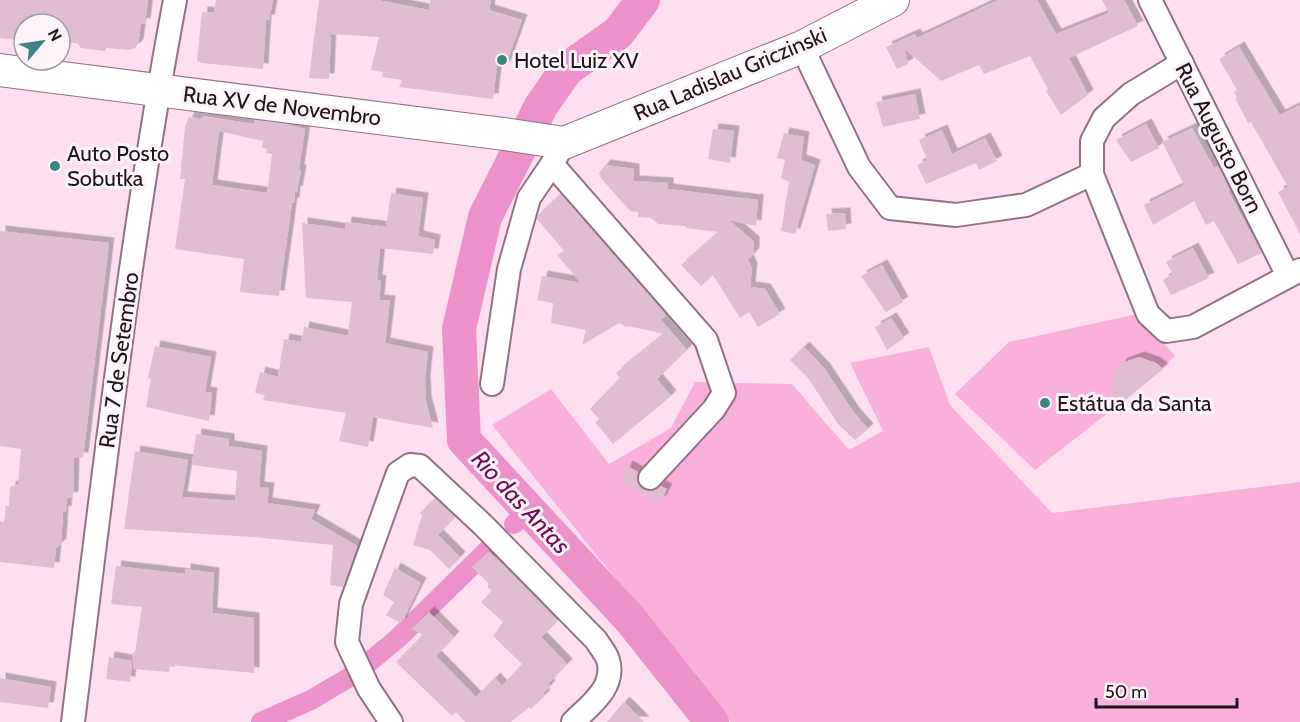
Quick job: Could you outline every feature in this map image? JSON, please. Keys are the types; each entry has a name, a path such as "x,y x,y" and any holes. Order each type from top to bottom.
{"main road":[{"name":"Rua Ladislau Griczinski","path":"554,149 802,47 893,0"},
{"name":"Rua XV de Novembro","path":"0,70 504,134 554,149"}],"street":[{"name":"Rua 7 de Setembro","path":"73,722 121,341 158,91 175,0"},
{"name":"Rua Augusto Born","path":"1150,0 1294,273"},
{"path":"802,47 859,167 890,208 956,215 1026,205 1092,174"},
{"path":"1182,63 1131,94 1104,118 1092,141 1092,174 1148,315 1166,331 1192,327 1294,273"},
{"path":"492,384 509,269 530,198 554,149 706,340 724,393 714,409 650,478"},
{"path":"391,722 369,689 347,642 351,604 398,473 410,465 420,466 483,525 596,640 608,659 610,674 604,691 573,722"}],"shaded area":[{"path":"1137,314 1175,356 1122,402 1035,470 955,394 1009,342"},
{"path":"929,347 950,405 1052,513 1300,482 1300,722 731,722 492,425 551,389 609,464 671,428 695,382 792,384 849,450 883,431 850,363"}],"building":[{"path":"0,0 148,0 145,24 141,23 138,44 129,50 106,48 105,51 81,48 78,44 72,43 72,12 12,12 12,39 0,38"},
{"path":"216,0 273,0 269,20 266,20 263,69 197,61 202,12 214,13"},
{"path":"319,0 377,0 429,10 430,0 491,0 489,10 522,20 505,67 497,65 493,99 399,87 402,80 382,77 383,72 371,70 379,37 331,34 329,79 309,78"},
{"path":"998,0 1037,0 1056,34 1109,13 1102,0 1124,0 1138,26 1069,58 1088,95 1061,115 1046,91 1048,89 1030,56 984,74 979,65 941,81 905,49 908,64 897,69 886,47 915,34 917,38"},
{"path":"1239,47 1280,115 1300,105 1300,234 1278,192 1288,187 1251,122 1248,123 1235,98 1237,97 1234,92 1237,90 1219,59"},
{"path":"915,94 920,119 883,127 876,102"},
{"path":"202,116 254,124 255,120 305,129 299,170 301,170 294,203 292,203 279,296 240,292 244,259 175,249 185,179 180,179 185,127 189,117 202,119","holes":["219,131 263,141 262,148 267,149 266,153 272,154 267,193 212,185"]},
{"path":"1146,124 1159,148 1131,162 1116,140"},
{"path":"1192,128 1214,168 1218,166 1230,190 1228,191 1262,253 1238,264 1214,221 1206,225 1194,201 1153,225 1144,205 1184,185 1162,142"},
{"path":"713,129 734,131 730,163 708,159"},
{"path":"942,130 952,154 985,138 997,161 979,170 976,163 926,184 917,165 927,160 919,140"},
{"path":"784,133 804,137 801,160 815,165 795,234 781,231 789,182 781,178 785,160 777,158"},
{"path":"605,165 634,169 634,181 668,183 668,189 758,200 756,226 729,220 754,242 754,253 748,260 752,268 750,287 765,289 780,314 758,327 749,312 740,318 713,275 701,286 681,265 719,232 658,224 651,218 638,217 638,212 630,211 601,178 599,173"},
{"path":"391,193 423,198 418,236 435,240 433,254 380,248 377,280 381,281 379,300 390,301 385,343 428,352 425,380 426,401 433,428 373,417 368,447 339,441 346,413 263,400 265,395 255,393 260,372 278,377 284,339 301,342 304,327 348,336 352,302 306,298 302,223 345,229 346,222 386,227"},
{"path":"561,194 666,315 661,320 687,350 657,379 671,396 613,444 595,422 599,419 590,409 620,378 616,373 664,334 626,327 619,323 582,345 586,330 551,323 553,303 537,300 542,276 581,283 557,255 564,251 537,219 538,215"},
{"path":"845,213 846,229 828,231 826,214"},
{"path":"0,231 109,243 83,458 74,457 73,497 67,498 66,512 63,511 61,544 56,548 54,568 0,562 0,521 4,522 6,505 9,506 10,487 18,484 21,449 0,446"},
{"path":"1193,248 1209,278 1171,295 1163,280 1173,274 1166,262"},
{"path":"882,265 903,302 886,312 861,276"},
{"path":"891,318 904,338 887,350 875,327"},
{"path":"155,346 211,357 205,392 212,393 209,421 146,407 151,379 148,378"},
{"path":"804,347 824,368 854,413 868,429 855,440 838,424 808,378 790,360"},
{"path":"1139,357 1156,363 1163,369 1119,405 1114,397 1112,379 1122,363"},
{"path":"196,434 229,439 229,446 262,451 259,487 269,488 267,503 315,510 311,519 357,546 343,587 330,585 333,545 253,537 124,529 135,451 188,460 182,497 235,501 237,471 192,465"},
{"path":"627,466 638,472 637,481 646,491 653,491 661,486 667,489 660,502 620,482"},
{"path":"435,498 455,517 438,535 460,557 449,569 430,550 413,545 422,516 420,513"},
{"path":"489,551 558,621 541,637 567,664 548,684 550,686 543,693 545,695 531,709 529,707 511,722 465,722 456,712 452,716 396,662 423,635 411,629 429,612 454,637 436,656 476,697 495,678 502,686 522,664 493,636 503,622 481,602 492,591 487,586 489,584 472,567"},
{"path":"116,566 185,574 185,569 214,573 212,613 254,618 254,673 170,665 169,672 134,669 132,653 135,653 142,607 111,604"},
{"path":"395,568 421,583 401,623 386,615 394,602 383,595"},
{"path":"109,657 132,661 130,682 106,679"},
{"path":"0,678 51,687 48,708 0,702"},
{"path":"624,702 644,722 607,722"}],"waterway":[{"name":"Rio das Antas","path":"643,0 618,33 567,69 541,106 485,217 459,329 464,440 630,619 712,722"},
{"path":"514,524 529,510"},
{"path":"368,663 397,639 493,545"},
{"path":"261,722 311,700 348,678"}],"place":[{"name":"Hotel Luiz XV","path":"502,60"},
{"name":"Auto Posto Sobutka","path":"55,166"},
{"name":"Estátua da Santa","path":"1045,403"}]}
